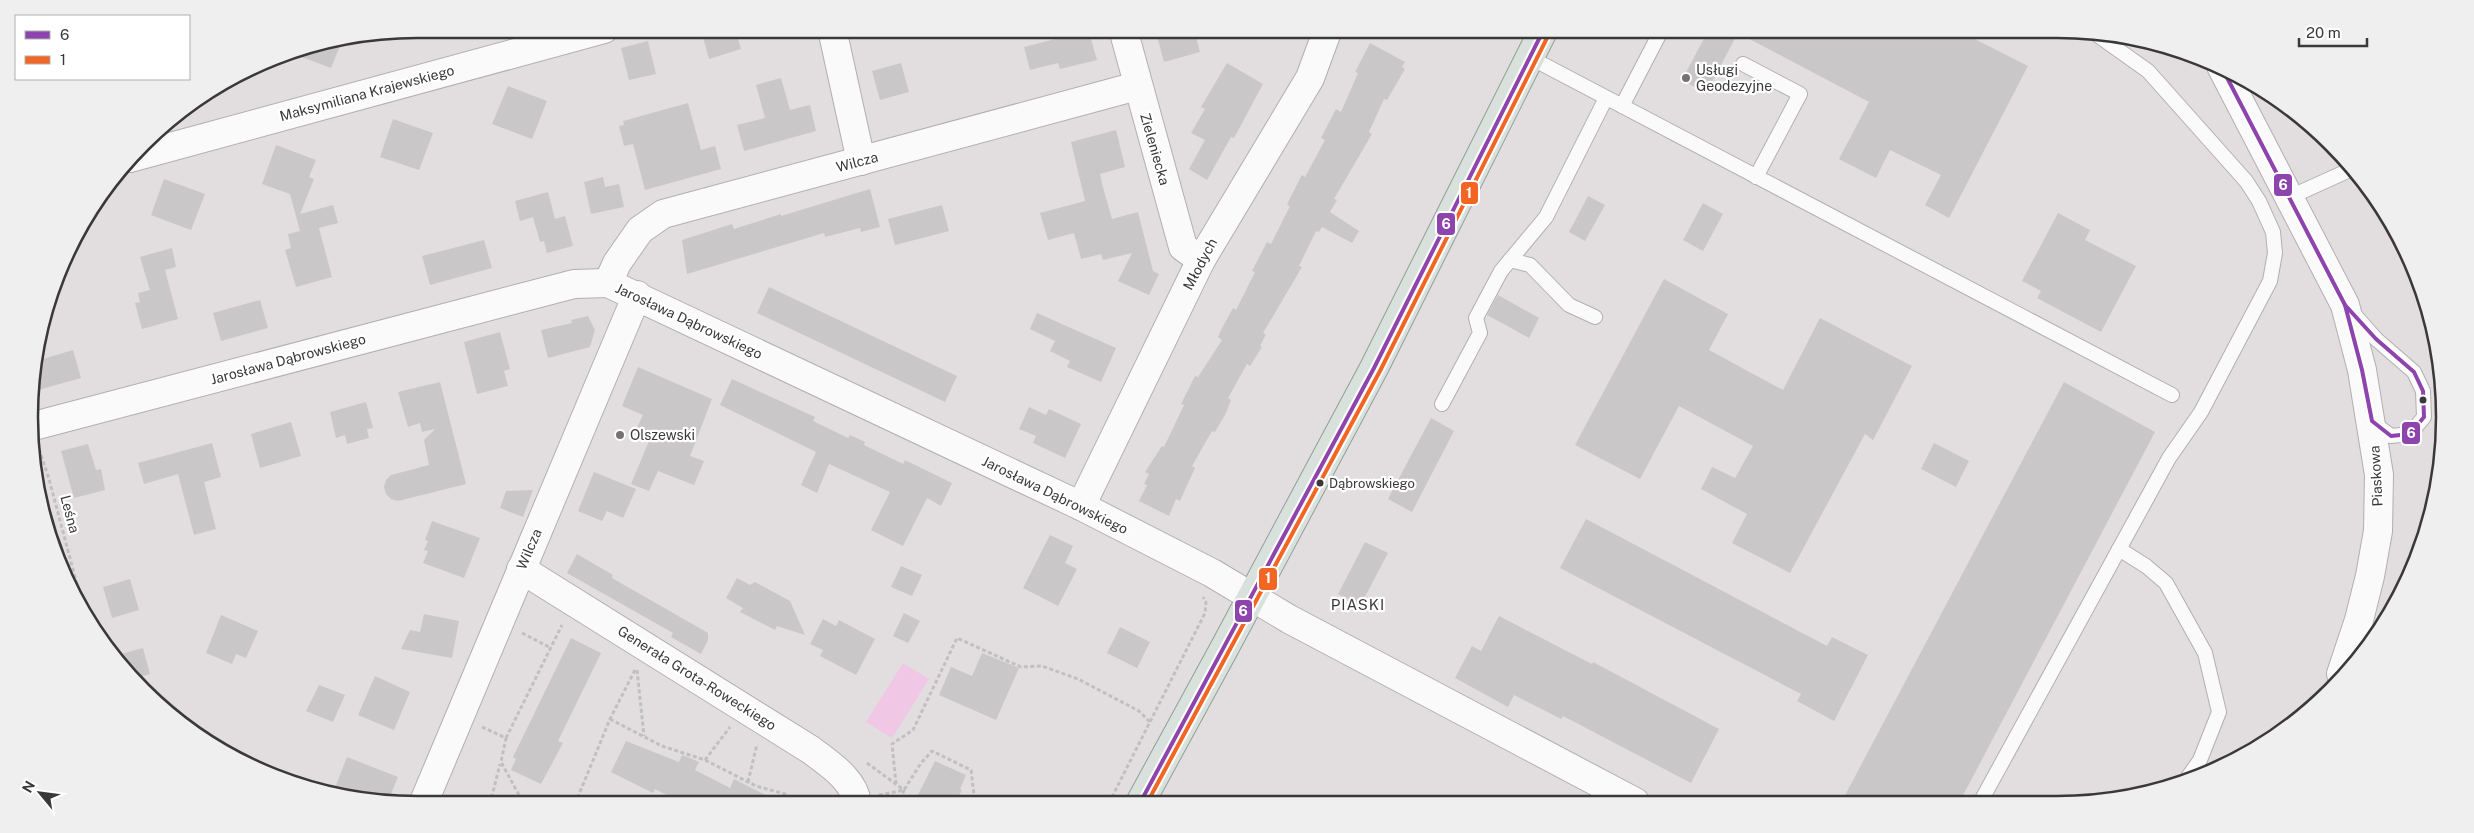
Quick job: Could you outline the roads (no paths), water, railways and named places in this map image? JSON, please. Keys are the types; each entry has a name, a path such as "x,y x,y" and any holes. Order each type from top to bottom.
{"main road":[{"path":"1144,796 1374,368 1539,38"}],"street":[{"name":"Maksymiliana Krajewskiego","path":"144,154 571,38"},
{"path":"834,38 861,161"},
{"name":"Zieleniecka","path":"1125,38 1183,247 1200,260"},
{"name":"Młodych","path":"1081,506 1200,260 1310,78 1325,38"},
{"name":"Piaskowa","path":"2227,78 2346,304 2362,370 2372,421 2379,474 2378,531 2370,576 2359,620 2345,663"},
{"name":"Wilcza","path":"608,283 617,263 640,230 663,214 1137,86"},
{"name":"Jarosława Dąbrowskiego","path":"38,425 574,284 608,283 637,295 1081,506 1212,574 1305,627 1624,796"},
{"name":"Wilcza","path":"426,796 637,295"},
{"name":"Generała Grota-Roweckiego","path":"521,568 811,750 839,772 854,796"}],"lane":[{"path":"1622,106 1657,38"},
{"path":"1983,796 2169,458 2206,404 2270,280 2275,253 2273,232 2259,201 2246,181 2148,72 2105,41"},
{"path":"1529,57 2172,395"},
{"path":"1743,64 1800,94 1756,177"},
{"path":"1442,404 1480,333 1476,318 1501,271 1546,217 1606,98"},
{"path":"2290,198 2346,172"},
{"path":"1510,260 1530,265 1569,305 1595,317"},
{"path":"2346,304 2376,339 2414,372 2423,391 2424,416 2410,434 2391,436 2372,421"},
{"path":"2119,550 2146,566 2166,583 2204,653 2219,712 2200,760 2193,770"}],"place":[{"name":"Usługi Geodezyjne","path":"1686,78"},
{"name":"Olszewski","path":"620,435"},
{"name":"Dąbrowskiego","path":"1320,483"}],"district":[{"name":"PIASKI","path":"1358,604"}]}
